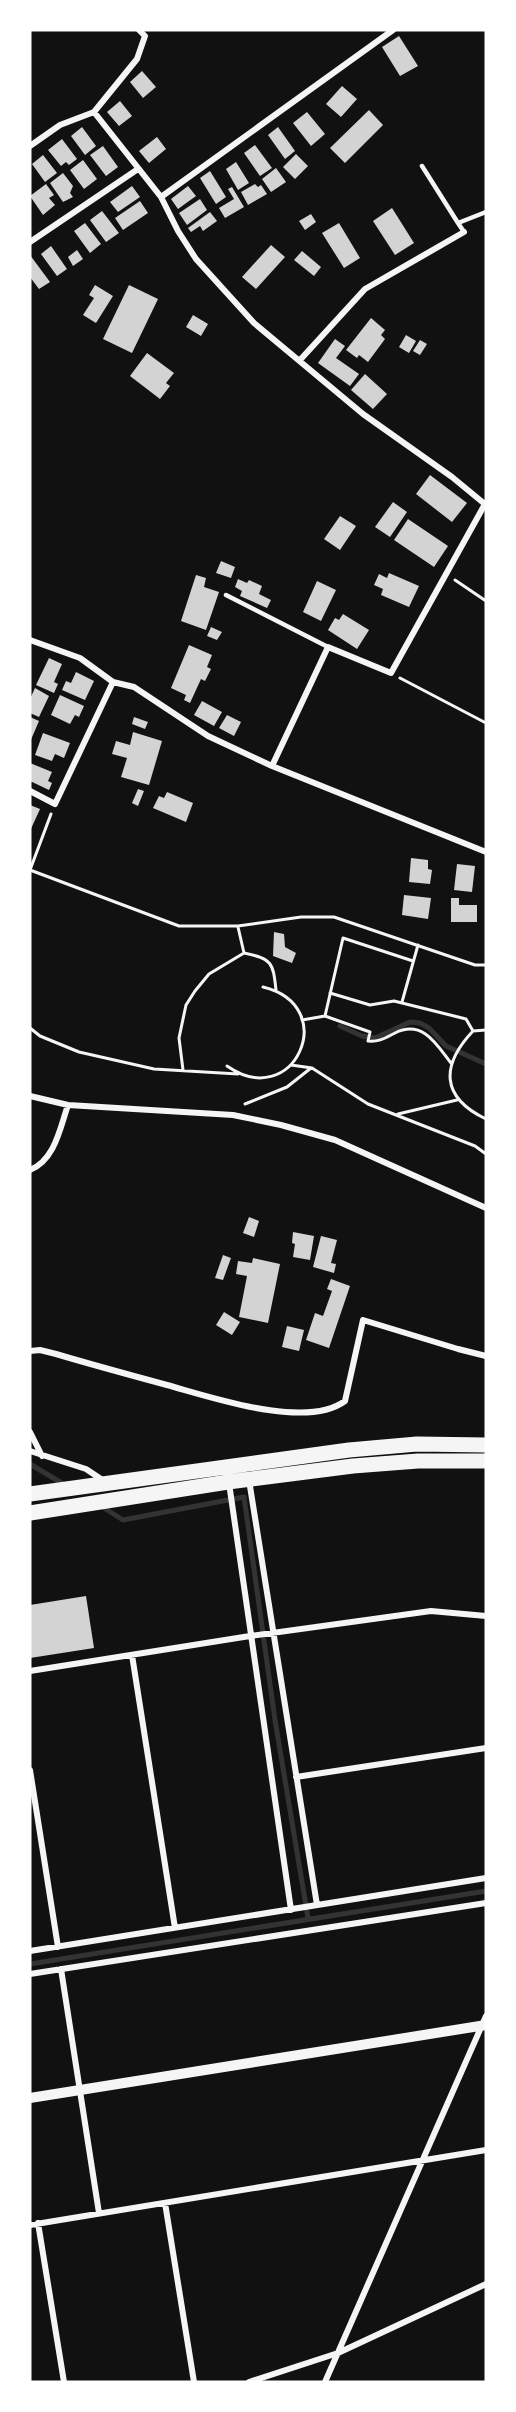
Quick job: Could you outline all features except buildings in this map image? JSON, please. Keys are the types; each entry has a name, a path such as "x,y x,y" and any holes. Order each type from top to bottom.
{"main road":[{"path":"30,1494 349,1450 417,1444 486,1445"},
{"path":"30,1513 228,1482 352,1466 418,1461 486,1461"}],"street":[{"path":"30,146 60,125 94,112 137,59 147,33 139,30"},
{"path":"161,197 393,30"},
{"path":"94,112 161,197 178,231 196,259 254,322 363,414 452,477 485,504 391,673 328,647 272,766"},
{"path":"30,242 138,169"},
{"path":"300,360 365,289 464,232"},
{"path":"30,640 80,658 113,682 134,687 208,736 272,766 486,852"},
{"path":"30,791 55,804 113,682"},
{"path":"30,1096 68,1105 232,1115 281,1125 336,1140 486,1208"},
{"path":"30,1170 37,1167 53,1148 68,1105"},
{"path":"30,1352 40,1350 233,1404 311,1412 336,1407 345,1401 363,1320 486,1356"},
{"path":"30,1432 42,1456"},
{"path":"30,1451 86,1469 107,1483"},
{"path":"249,1479 316,1905"},
{"path":"228,1482 291,1910"},
{"path":"30,1671 273,1632 431,1611 486,1616"},
{"path":"132,1655 175,1928"},
{"path":"296,1777 486,1748"},
{"path":"30,1770 58,1947"},
{"path":"30,1951 486,1878"},
{"path":"30,1974 486,1903"},
{"path":"61,1969 99,2213"},
{"path":"30,2098 484,2022"},
{"path":"325,2382 484,2022"},
{"path":"30,2225 486,2150"},
{"path":"165,2203 194,2382"},
{"path":"38,2223 64,2382"},
{"path":"249,2382 338,2353 486,2284"}],"lane":[{"path":"422,166 464,232"},
{"path":"458,223 486,212"},
{"path":"226,595 328,647"}],"path":[{"path":"445,573 486,601"},
{"path":"391,673 486,723"},
{"path":"55,804 30,870 179,926 238,926 301,916 334,917 475,965 486,965"},
{"path":"238,926 244,952"},
{"path":"325,1016 343,938 413,961"},
{"path":"402,1002 418,945"},
{"path":"183,1070 179,1038 186,1005 209,974 244,952 264,957 274,967 276,990"},
{"path":"30,1028 40,1036 79,1052 154,1070 238,1074 257,1079 275,1076 291,1065 301,1050 305,1033 302,1020 291,1000 276,990 263,987"},
{"path":"330,993 370,1005 402,1002 466,1019 473,1030"},
{"path":"302,1020 325,1016 369,1032 368,1041 380,1041 410,1028 428,1033 452,1064"},
{"path":"486,1030 473,1030 460,1044 449,1076 458,1100 470,1111 486,1119"},
{"path":"291,1065 312,1068 368,1104 475,1146 486,1154"},
{"path":"227,1066 238,1074"},
{"path":"245,1104 287,1087 312,1068"},
{"path":"397,1114 458,1100"}],"waterway":[{"path":"340,1026 362,1036 375,1038 410,1022 420,1023 429,1028 446,1046 486,1064"},
{"path":"30,1464 65,1485"},
{"path":"101,1506 123,1520 244,1497 275,1720 308,1918"},
{"path":"30,1964 486,1891"}]}
